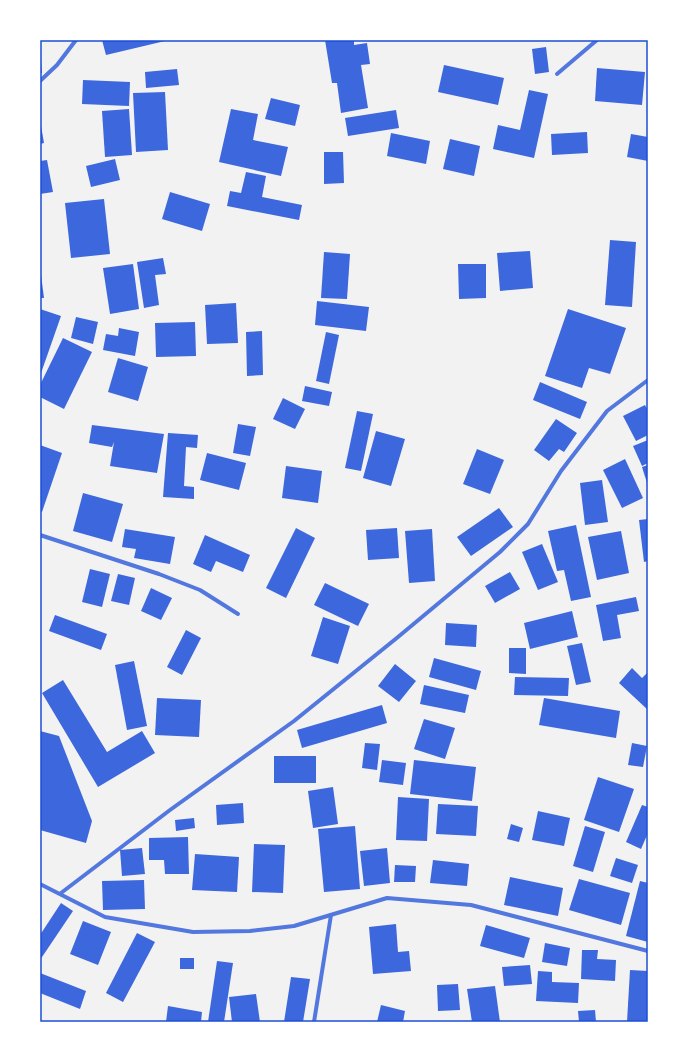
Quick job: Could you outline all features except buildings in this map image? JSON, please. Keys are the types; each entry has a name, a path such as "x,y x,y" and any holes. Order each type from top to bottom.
{"street":[{"path":"40,81 57,65 76,40"},
{"path":"557,74 597,40"},
{"path":"61,893 170,810 294,721 500,552 528,524 561,471 607,411 648,380"},
{"path":"40,536 159,574 200,590 238,614"},
{"path":"40,884 61,893 105,917 193,932 250,931 294,926 387,898 471,904 648,951"},
{"path":"314,1022 331,914"}]}
